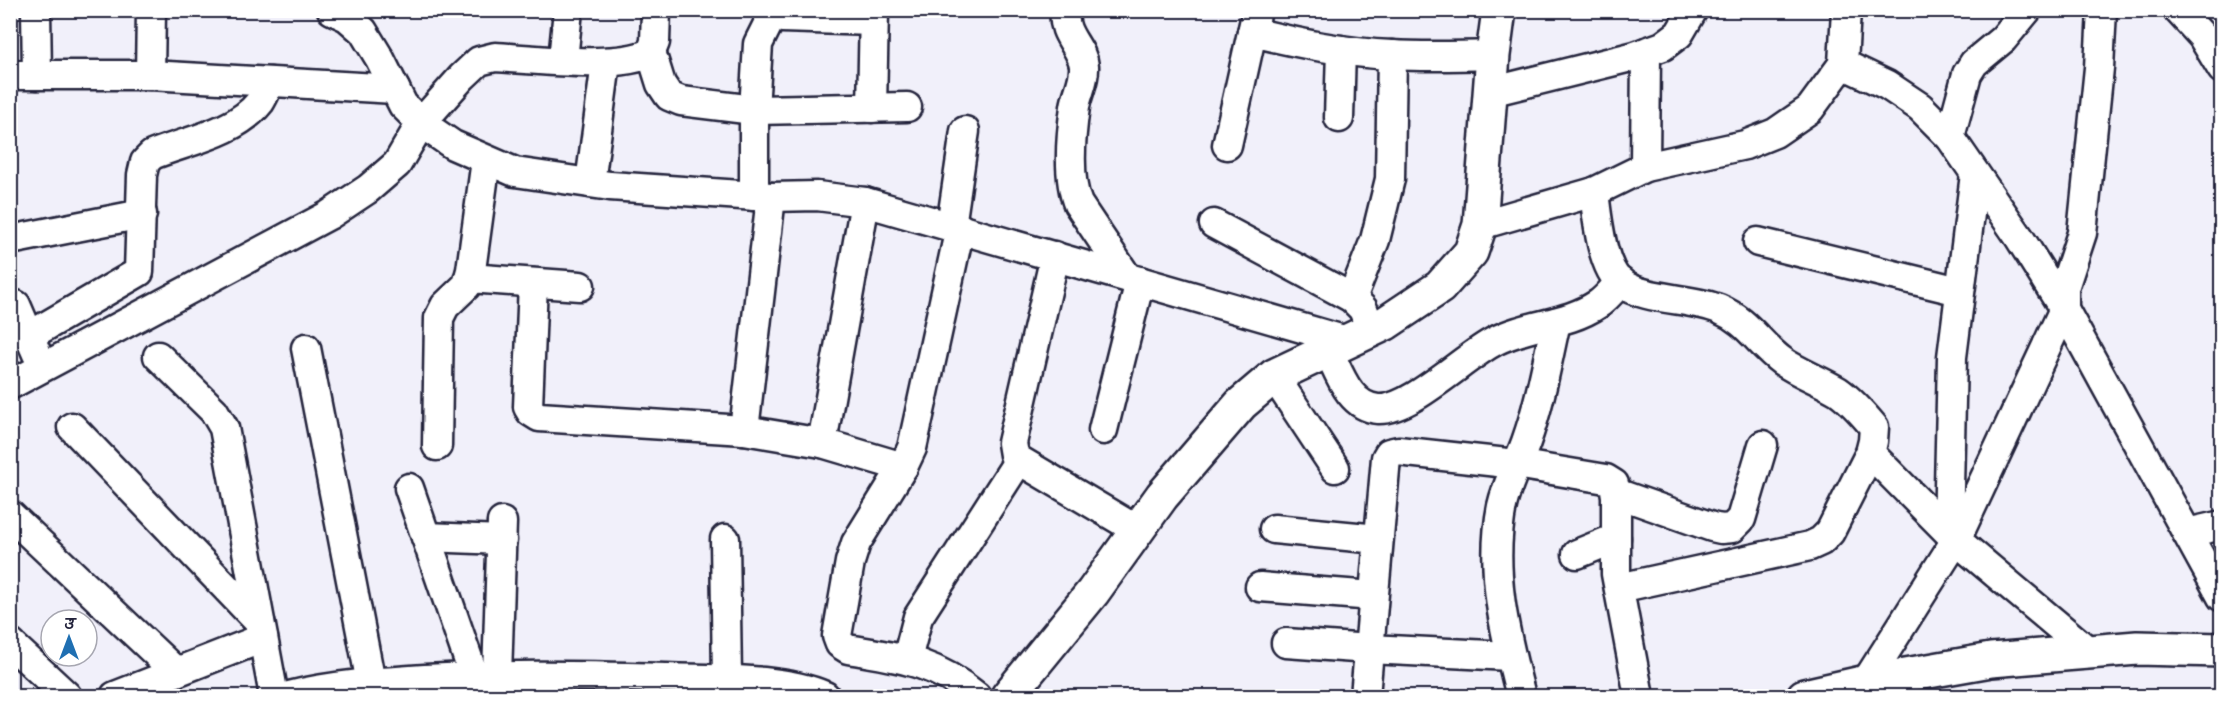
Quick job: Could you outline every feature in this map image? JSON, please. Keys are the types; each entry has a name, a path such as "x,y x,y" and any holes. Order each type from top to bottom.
{"main road":[{"path":"1008,696 1093,592 1162,496 1241,404 1274,376 1386,323 1440,287 1471,252 1480,225 1493,55 1499,10"},
{"path":"1804,696 1866,682 1991,660 2137,648 2222,650"}],"street":[{"path":"36,10 24,75 150,75 395,89"},
{"path":"150,75 151,10"},
{"path":"332,10 347,17 363,31 403,105 421,123 453,145 515,172 590,183 762,196 817,196 865,202 1348,340"},
{"path":"563,60 568,10"},
{"path":"10,385 329,215 368,189 397,164 421,123 479,61 495,57 606,63 643,58 651,52 655,42 656,10"},
{"path":"1065,10 1064,25 1084,64 1083,79 1076,106 1071,178 1073,192 1077,204 1133,279 1103,430"},
{"path":"1490,92 1663,46 1679,34 1693,10"},
{"path":"1480,225 1594,192 1645,167 1746,145 1775,133 1810,109 1843,63 1846,10"},
{"path":"1950,137 1970,68 2003,39 2026,10"},
{"path":"1866,682 1952,536 2064,309 2064,288 2082,233 2099,68 2102,10"},
{"path":"2178,10 2213,31 2222,69"},
{"path":"744,430 762,196 753,110 758,44 772,12 782,18 874,16 872,108"},
{"path":"1227,145 1254,21 1341,50 1392,55 1493,55"},
{"path":"1339,118 1341,50"},
{"path":"651,52 661,84 669,96 681,101 753,110 907,107"},
{"path":"1645,167 1646,52"},
{"path":"1352,298 1375,240 1390,179 1392,55"},
{"path":"590,183 606,63"},
{"path":"1843,63 1887,85 1920,107 1950,137 2019,237 2064,309 2222,597"},
{"path":"29,336 139,272 142,175 145,162 152,155 222,131 253,110 261,101 270,82"},
{"path":"965,131 955,227 912,448 903,467 856,543 850,562 837,636 840,645 848,649 907,659 933,668 976,696"},
{"path":"437,446 439,318 445,306 467,285 486,160"},
{"path":"1952,536 1952,357 1975,174"},
{"path":"1594,192 1601,239 1608,263 1621,282 1646,293 1716,307 1731,314 1754,332 1782,361 1839,392 1874,427 1874,441 1870,453 1830,532 1821,541 1810,546 1619,588"},
{"path":"822,443 865,202"},
{"path":"10,240 142,214"},
{"path":"1214,224 1352,298 1363,309 1348,340 1350,394 1360,402 1378,409 1399,406 1494,341 1515,332 1580,314 1599,304 1621,282"},
{"path":"1758,242 1959,291"},
{"path":"1055,256 1012,443 1014,455 1137,530"},
{"path":"469,278 580,286"},
{"path":"533,283 528,406 531,412 539,417 744,430 822,443 903,467"},
{"path":"16,306 42,367"},
{"path":"1521,696 1504,630 1498,587 1498,540 1508,485 1540,398 1556,322"},
{"path":"306,348 370,682"},
{"path":"158,356 214,411 224,428 261,630 287,696 323,688 370,682 559,674 727,680 794,686 825,696"},
{"path":"1274,376 1335,468"},
{"path":"72,427 261,630"},
{"path":"1616,493 1712,527 1732,528 1742,519 1763,445"},
{"path":"1365,696 1386,458 1389,453 1398,451 1516,464 1606,479 1614,484 1616,574 1639,696"},
{"path":"1870,453 1952,536 2088,651"},
{"path":"907,659 918,617 1019,460"},
{"path":"409,488 426,537 485,676"},
{"path":"10,515 176,672"},
{"path":"2187,533 2222,525"},
{"path":"1274,529 1378,539"},
{"path":"426,537 502,531 485,676"},
{"path":"1577,554 1616,538"},
{"path":"725,539 727,680"},
{"path":"1260,587 1373,596"},
{"path":"115,696 176,672 261,630"},
{"path":"10,643 67,696"},
{"path":"1286,643 1369,650 1510,656"}]}
